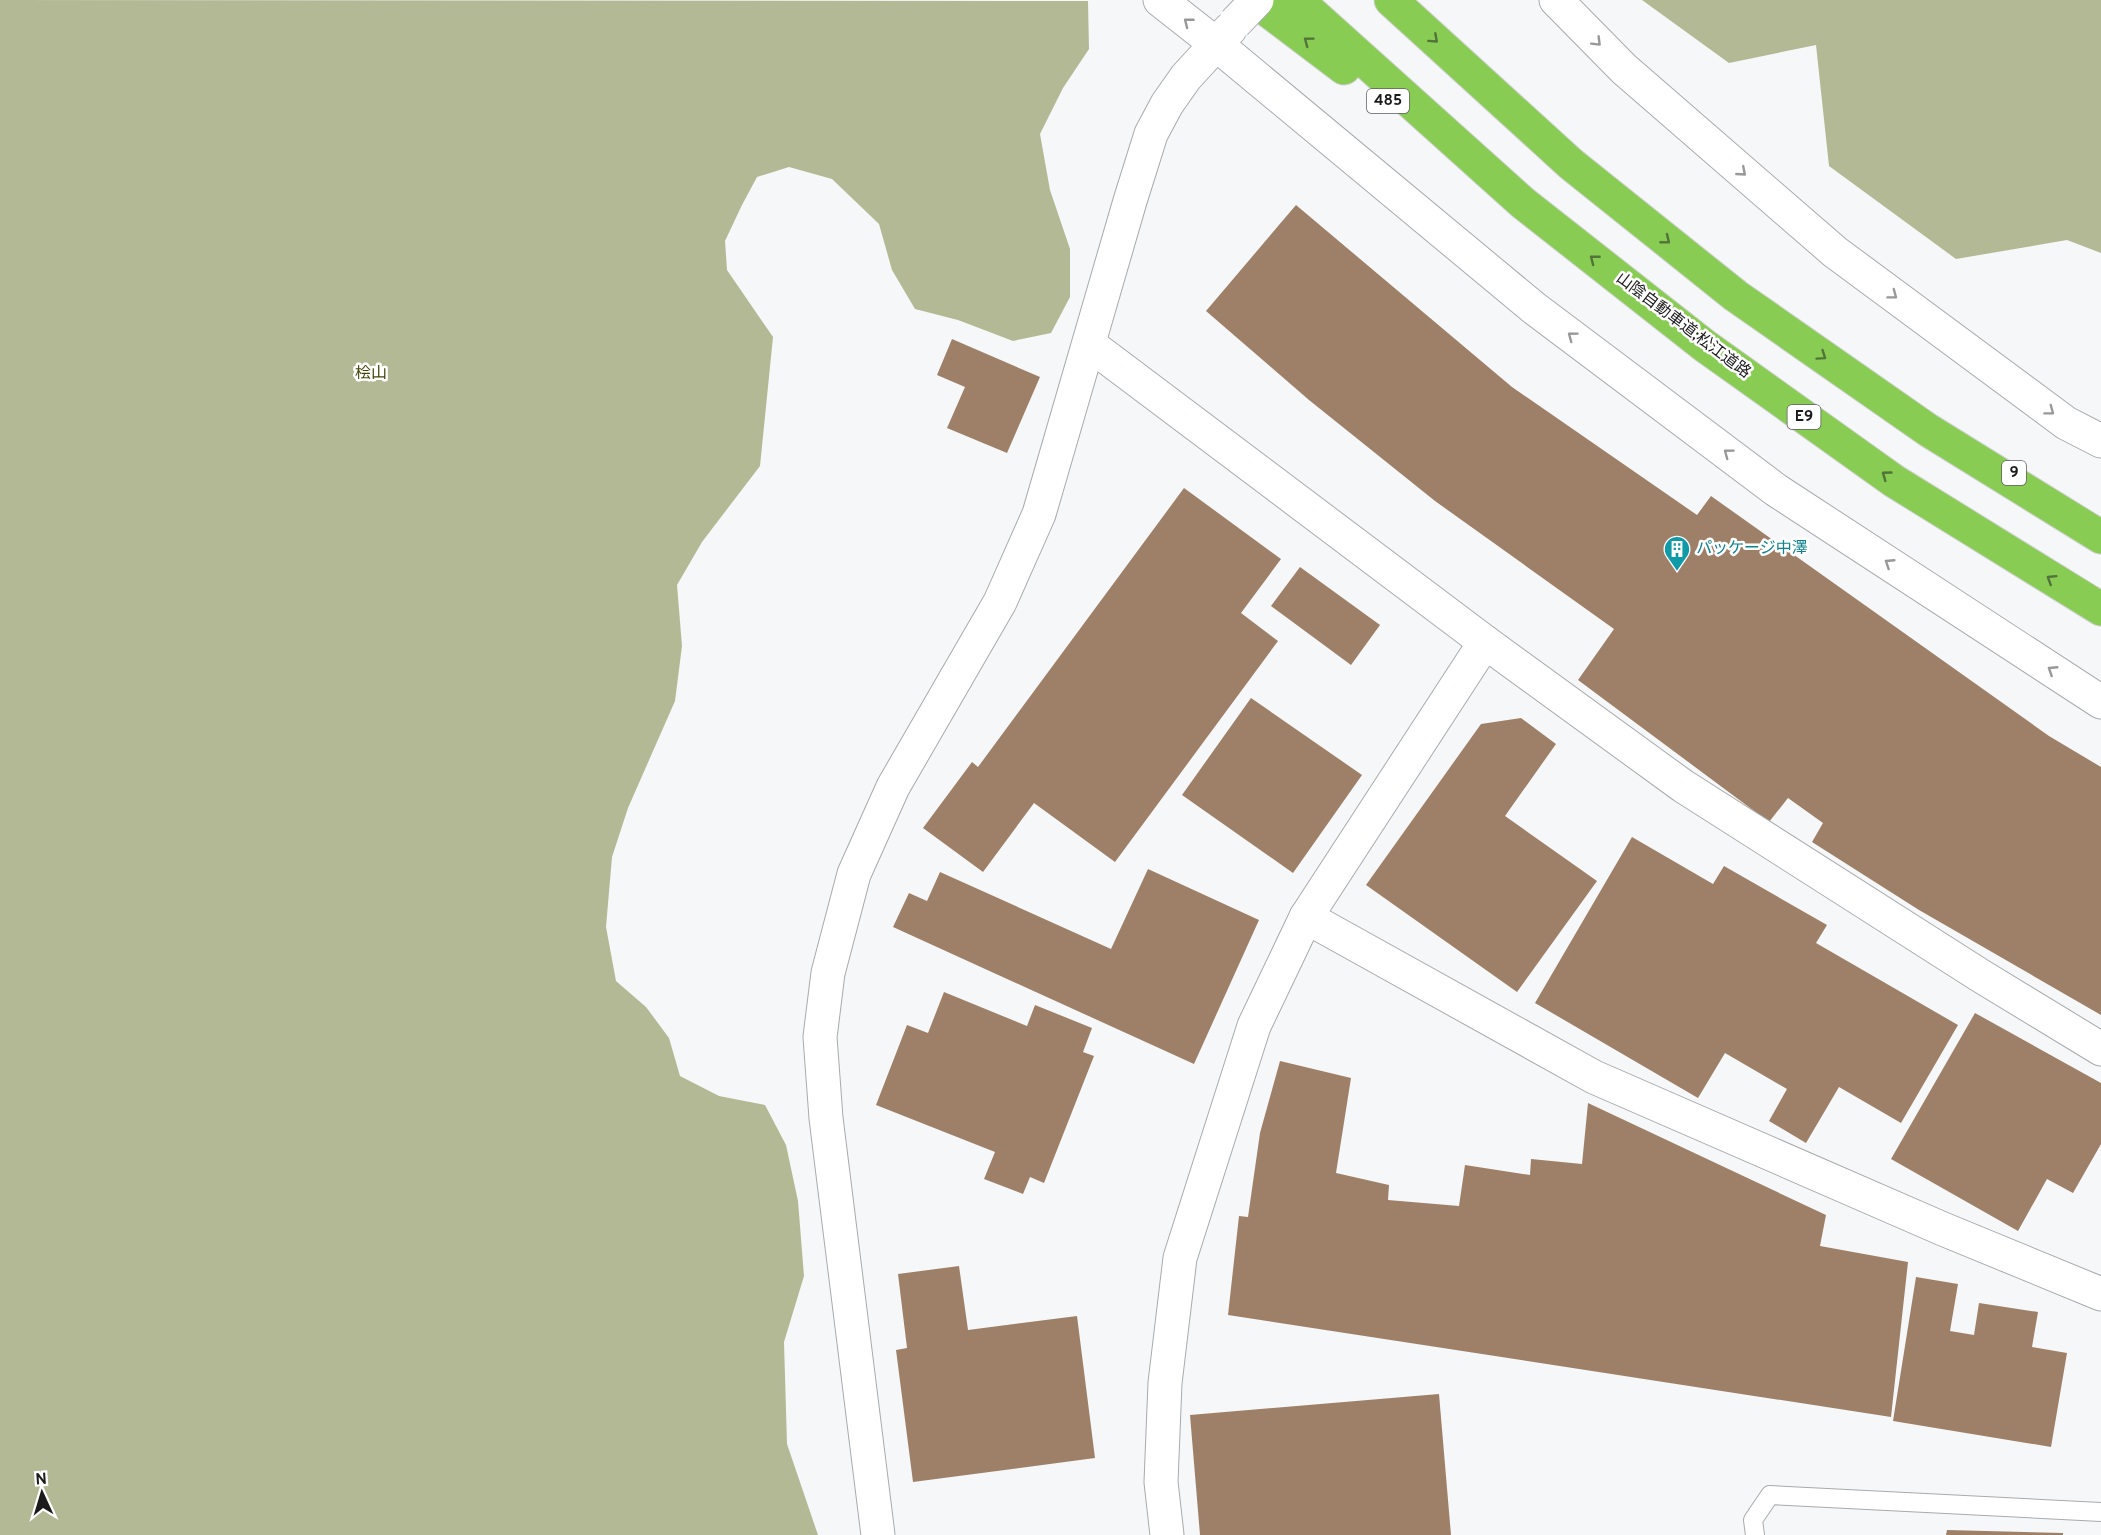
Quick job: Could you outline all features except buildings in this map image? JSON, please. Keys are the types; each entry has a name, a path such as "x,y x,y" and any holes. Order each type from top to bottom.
{"highway":[{"name":"山陰自動車道;松江道路","path":"1297,0 1522,203 1705,346 1894,481 2101,609"},
{"path":"1391,0 1571,164 1736,296 1928,430 2101,537"},
{"name":"485","path":"1241,17 1522,203"},
{"name":"9","path":"1928,430 2101,516"}],"street":[{"path":"1160,0 1241,17 1534,308 1776,490 2101,702"},
{"path":"1556,0 1624,69 1835,252 2066,423 2101,441"},
{"path":"879,1535 826,1118 820,1037 828,973 854,874 893,788 1000,602 1039,514 1151,134 1167,104 1186,77 1241,17"},
{"path":"1089,344 1485,642 1683,786 1981,976 2101,1048"},
{"path":"1167,1535 1161,1482 1165,1383 1180,1258 1254,1026 1306,917 1485,642"},
{"path":"1306,917 1594,1077 1943,1229 2101,1294"}],"lane":[{"path":"1755,1535 1753,1521 1770,1495 2101,1512"}],"green space":[{"name":"桧山","path":"0,0 1088,1 1089,49 1063,88 1040,134 1050,190 1070,249 1070,297 1051,333 1013,341 958,320 915,309 892,270 879,224 832,179 789,167 757,177 725,241 727,270 773,337 760,466 702,542 677,585 682,646 675,701 628,808 612,857 606,927 616,981 646,1007 669,1038 680,1076 719,1096 765,1105 786,1145 798,1201 804,1276 784,1342 787,1444 818,1535 0,1535"},
{"path":"1642,0 2101,0 2101,253 2067,240 1956,259 1829,166 1816,45 1729,63"}],"place":[{"name":"パッケージ中澤","path":"1677,572"}]}
